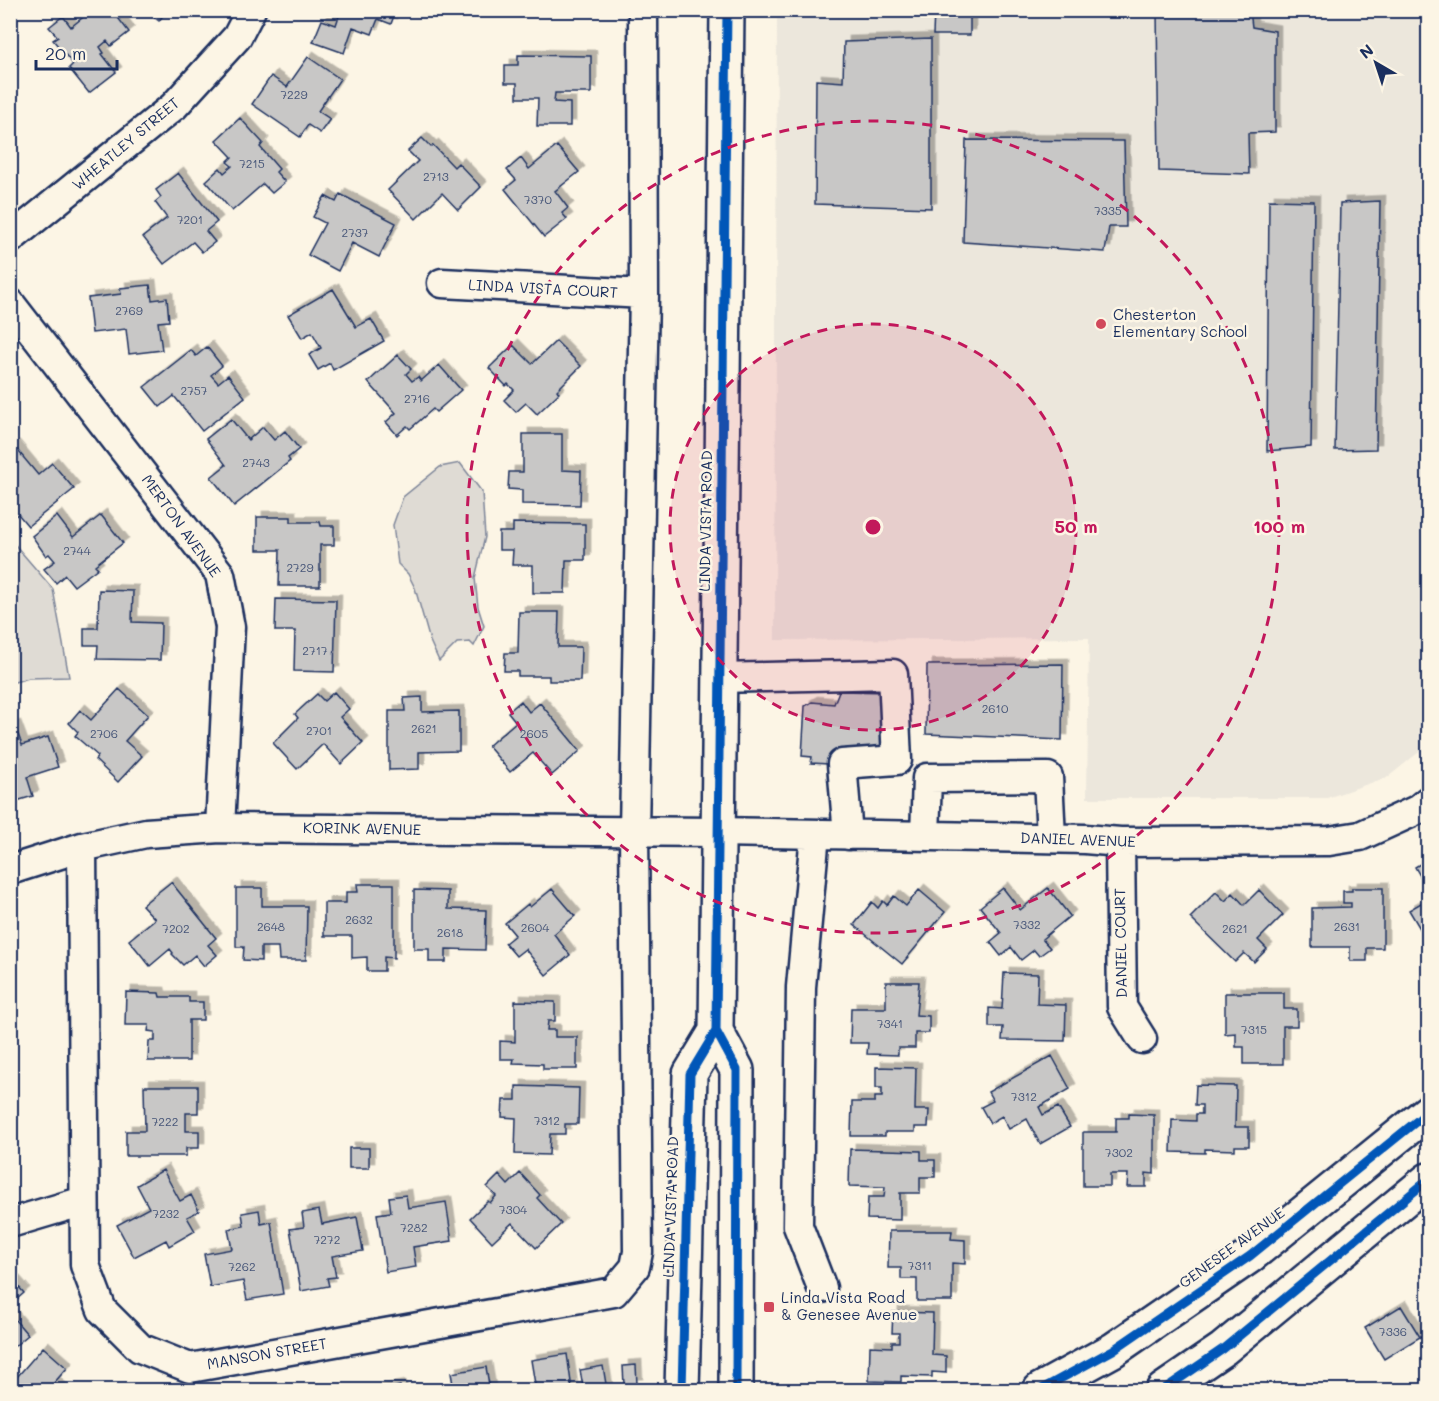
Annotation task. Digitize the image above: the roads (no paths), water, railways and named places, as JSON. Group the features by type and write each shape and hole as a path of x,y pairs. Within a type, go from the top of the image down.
{"main road":[{"name":"LINDA VISTA ROAD","path":"727,10 716,1031 737,1070 736,1390"},
{"name":"LINDA VISTA ROAD","path":"682,1390 690,1074 716,1031"},
{"name":"GENESEE AVENUE","path":"1040,1390 1113,1350 1251,1256 1428,1112"},
{"path":"1163,1390 1223,1349 1428,1180"}],"street":[{"name":"WHEATLEY STREET","path":"10,239 174,106 237,37 252,10"},
{"name":"LINDA VISTA ROAD","path":"638,1252 634,831 644,294 643,10"},
{"name":"LINDA VISTA COURT","path":"442,283 644,294"},
{"name":"MERTON AVENUE","path":"10,303 220,574 230,627 220,828"},
{"path":"720,678 893,674 897,760 842,764 848,835"},
{"path":"925,836 927,778 1048,777 1051,838"},
{"name":"DANIEL AVENUE","path":"718,832 1051,838 1120,842 1329,841 1360,836 1417,810 1428,801"},
{"name":"KORINK AVENUE","path":"10,870 82,847 146,833 220,828 718,832"},
{"path":"815,834 801,987 798,1226 822,1288"},
{"name":"DANIEL COURT","path":"1120,842 1122,1007 1142,1039"},
{"name":"MANSON STREET","path":"82,847 85,1265 102,1310 140,1348 190,1368 614,1292 635,1266 638,1252"},
{"path":"10,1223 84,1201"}],"place":[{"name":"Chesterton Elementary School","path":"1101,324"},
{"name":"Linda Vista Road & Genesee Avenue","path":"769,1307"}]}
